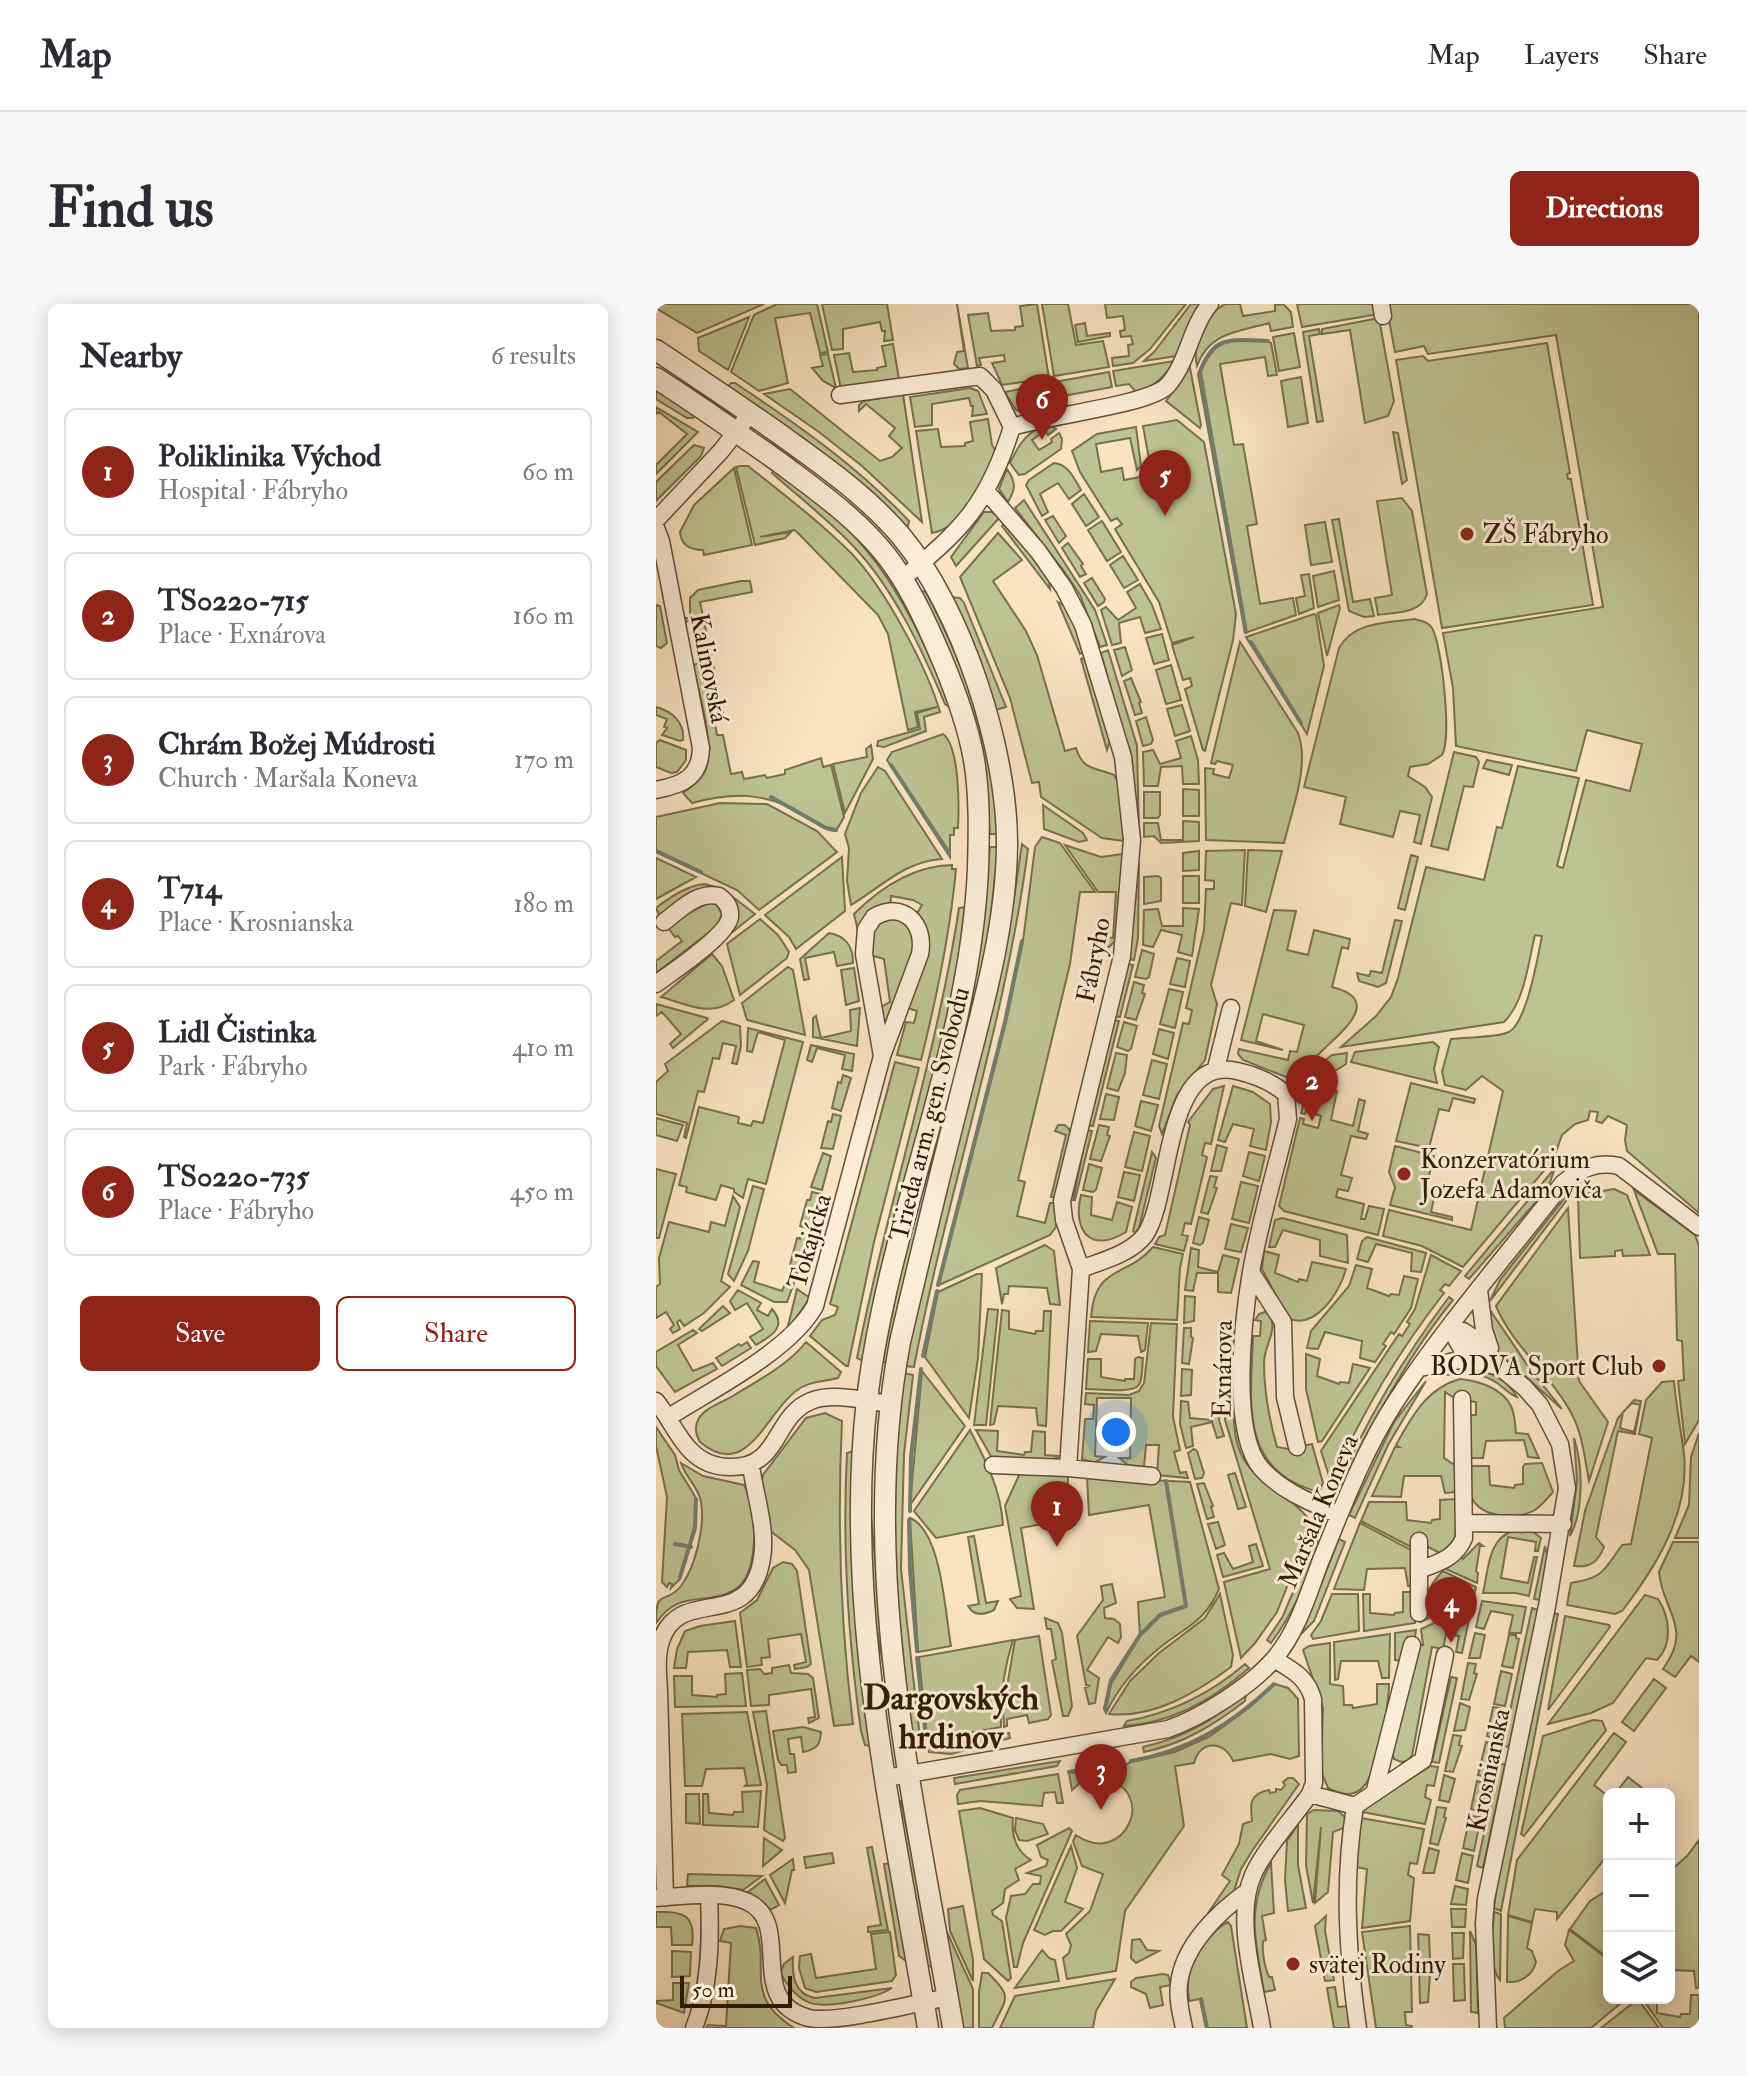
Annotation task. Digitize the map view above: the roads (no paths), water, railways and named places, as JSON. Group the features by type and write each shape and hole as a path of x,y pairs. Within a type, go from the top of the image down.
{"street":[{"path":"1012,427 1158,393 1172,379 1210,304"},
{"name":"Trieda arm. gen. Svobodu","path":"656,350 828,468 869,502 921,563 961,642 987,713 1004,796 1007,848 999,931 898,1355 890,1404 884,1521 891,1642 953,2028"},
{"path":"840,395 980,376 994,390 1012,427 987,492 964,524 902,579"},
{"name":"Trieda arm. gen. Svobodu","path":"656,378 816,489 856,523 884,553 902,579 945,666 974,759 978,855 973,927 961,1001 893,1265 867,1401 862,1483 864,1587 886,1778 928,2028"},
{"path":"656,520 750,414"},
{"name":"Fábryho","path":"987,492 1038,551 1083,625 1123,757 1132,840 1122,956 1062,1201 1064,1220 1081,1269 1068,1468"},
{"name":"Kalinovská","path":"656,528 701,748 698,768 688,781 656,790"},
{"path":"656,984 722,931 730,917 730,910 719,896 708,894 664,922"},
{"name":"Tokajícka","path":"669,1417 785,1343 811,1315 820,1296 882,1056 921,946 921,933 915,922 895,912 874,917 866,929 863,946 882,1056"},
{"path":"1081,1269 1129,1249 1144,1236 1153,1219 1182,1108 1197,1083 1216,1068 1231,1008"},
{"name":"Exnárova","path":"1216,1068 1232,1069 1257,1077 1286,1094 1288,1119 1251,1272 1242,1397 1246,1440 1260,1468 1271,1478 1339,1515"},
{"name":"Maršala Koneva","path":"886,1778 1168,1729 1203,1713 1259,1674 1274,1659 1297,1621 1373,1440 1420,1368 1563,1183 1588,1167 1603,1164 1619,1166 1699,1227"},
{"name":"Exnárova","path":"1251,1272 1283,1322 1285,1397 1297,1447"},
{"path":"1479,1290 1484,1330 1500,1367"},
{"name":"Krosnianska","path":"1450,1328 1463,1331 1477,1340 1540,1405 1557,1435 1566,1467 1563,1524 1486,1899 1488,2028"},
{"path":"1420,1368 1465,1359 1500,1367"},
{"path":"656,1401 689,1449 701,1459 723,1467 751,1466 762,1458 793,1416 807,1404 829,1399 890,1404"},
{"path":"1419,1570 1454,1554 1464,1538 1462,1399"},
{"path":"993,1465 1152,1476"},
{"path":"751,1466 763,1548 762,1563 750,1592 735,1602 694,1610 674,1620 664,1633 660,1647 657,1691 661,1897 733,1898 748,1903 763,1917 770,1931 774,1986 786,2005 808,2018 825,2019 948,1997"},
{"path":"1464,1523 1563,1524"},
{"path":"1419,1541 1419,1613"},
{"path":"1375,1790 1412,1645"},
{"path":"1358,2028 1349,1958 1346,1900 1348,1852 1355,1806 1423,1760 1445,1655"},
{"path":"1262,2028 1245,1928 1248,1891 1254,1872 1310,1794 1314,1783 1313,1699 1310,1689 1301,1676 1274,1659"},
{"path":"1310,1794 1355,1806"},
{"path":"1184,2028 1178,1991 1185,1959 1206,1929 1248,1891"},
{"path":"694,2028 701,2008 709,1947 709,1897"}],"waterway":[{"path":"1246,632 1200,372 1205,360 1218,345 1234,340 1268,341"},
{"path":"1251,642 1301,723"},
{"path":"891,765 949,853"},
{"path":"771,797 826,828 836,830"},
{"path":"656,851 701,872"},
{"path":"938,1285 1005,1022 1022,941"},
{"path":"923,1356 937,1291"},
{"path":"910,1511 911,1457 921,1369"},
{"path":"1105,1709 1111,1680 1140,1635 1160,1615 1186,1606 1166,1481"},
{"path":"680,1577 695,1528 696,1499"},
{"path":"909,1520 917,1651"},
{"path":"675,1544 691,1547"},
{"path":"917,1658 926,1738"},
{"path":"1131,1761 1172,1750 1208,1734 1242,1712 1274,1684"},
{"path":"1069,1772 1119,1764"},
{"path":"1201,1999 1207,2028"}],"place":[{"name":"TS0220-735","path":"1042,440"},
{"name":"Lidl Čistinka","path":"1165,516"},
{"name":"ZŠ Fábryho","path":"1467,534"},
{"name":"TS0220-715","path":"1312,1121"},
{"name":"Konzervatórium Jozefa Adamoviča","path":"1404,1174"},
{"name":"BODVA Sport Club","path":"1659,1366"},
{"name":"Poliklinika Východ","path":"1057,1547"},
{"name":"T714","path":"1451,1643"},
{"name":"Chrám Božej Múdrosti","path":"1101,1810"},
{"name":"svätej Rodiny","path":"1293,1964"}],"district":[{"name":"Dargovských hrdinov","path":"951,1716"}]}
